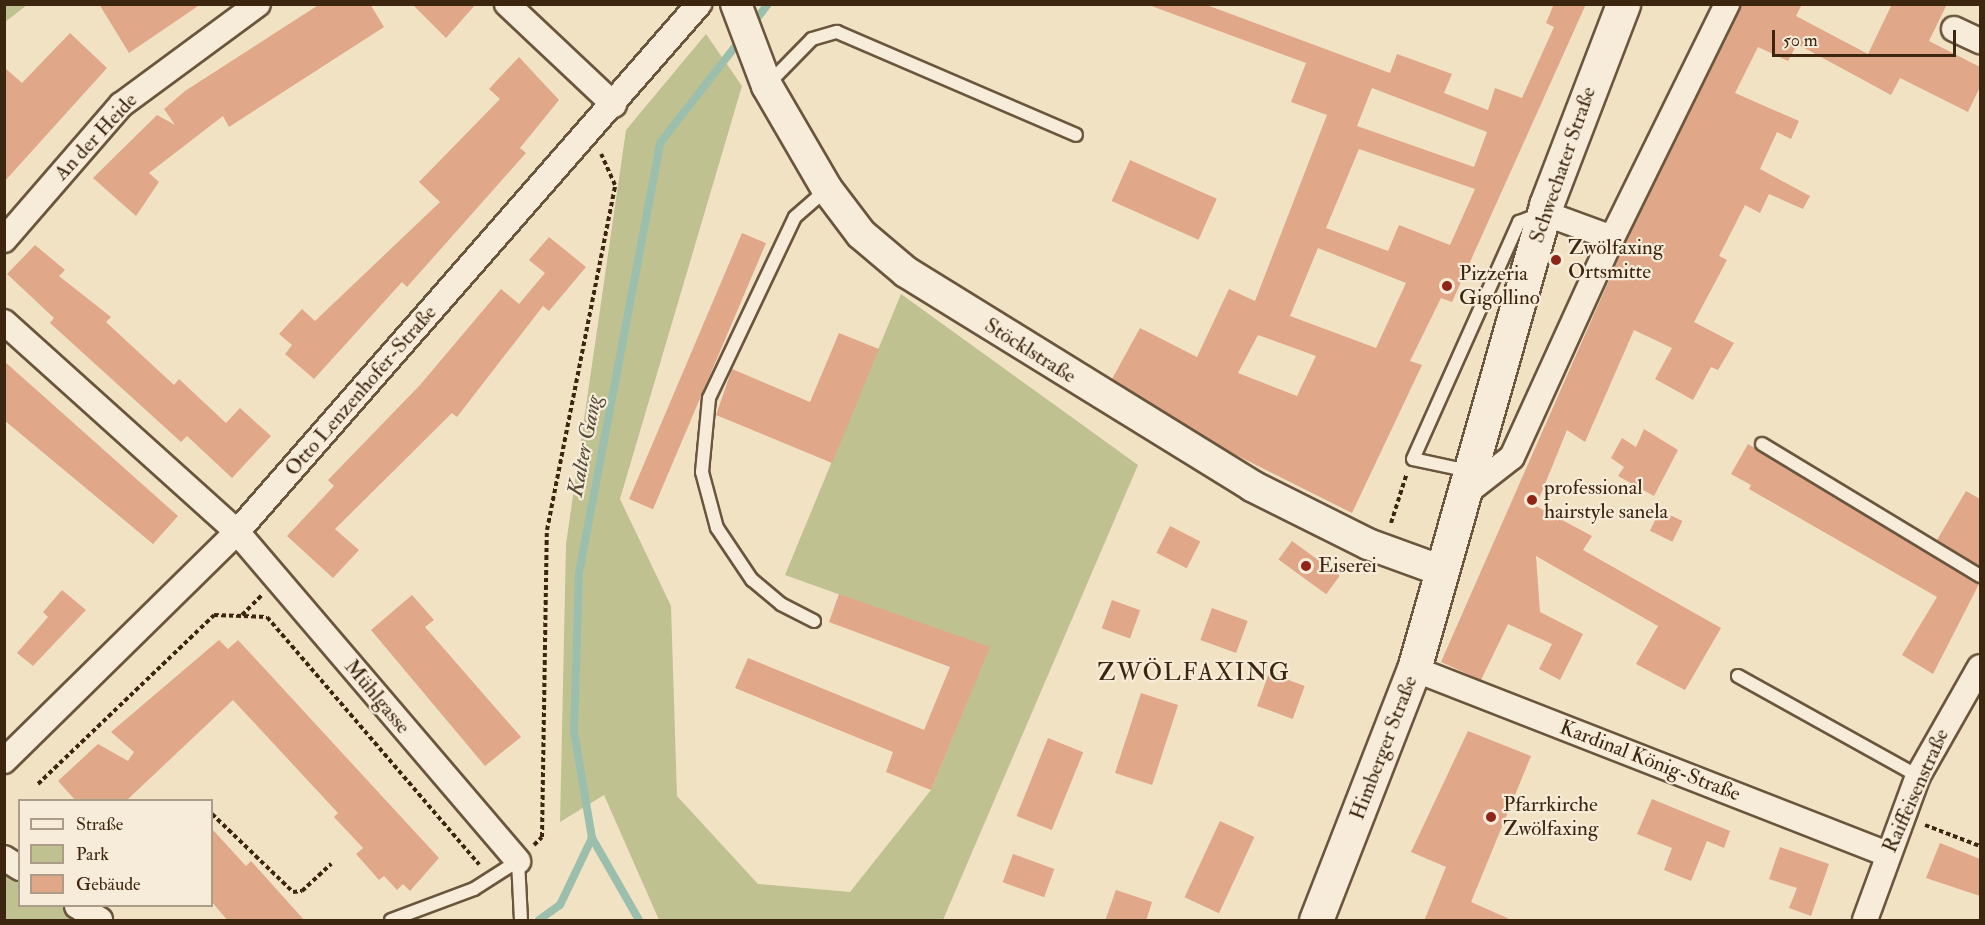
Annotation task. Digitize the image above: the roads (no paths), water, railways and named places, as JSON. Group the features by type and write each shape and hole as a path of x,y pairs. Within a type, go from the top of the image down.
{"main road":[{"name":"Schwechater Straße","path":"1442,571 1544,213 1623,4"},
{"name":"Himberger Straße","path":"1316,921 1414,669 1442,571"}],"street":[{"name":"An der Heide","path":"4,240 121,105 258,4"},
{"path":"507,4 614,105"},
{"name":"Otto Lenzenhofer-Straße","path":"4,761 237,532 614,105 699,4"},
{"name":"Stöcklstraße","path":"736,4 767,86 827,189 861,234 906,272 1139,420 1310,517 1442,571"},
{"path":"1466,484 1512,457 1612,238 1727,4"},
{"path":"1954,29 1980,41"},
{"path":"1544,213 1612,238"},
{"path":"4,322 237,532"},
{"name":"Mühlgasse","path":"237,532 518,861"},
{"name":"Raiffeisenstraße","path":"1865,921 1887,854 1918,776 1980,666"},
{"name":"Kardinal König-Straße","path":"1414,669 1887,854"},
{"path":"4,858 18,867"},
{"path":"79,907 100,921"}],"lane":[{"path":"767,86 812,39 837,32 1076,135"},
{"path":"814,621 781,604 752,580 717,528 702,472 709,398 795,216 827,189"},
{"path":"1466,484 1413,459 1519,222 1544,213"},
{"path":"1762,444 1980,576"},
{"path":"1738,676 1918,776"},
{"path":"391,920 474,889 518,861 521,915"}],"waterway":[{"name":"Kalter Gang","path":"752,25 768,4"},
{"name":"Kalter Gang","path":"639,920 592,838 574,732 579,573 660,143 741,39"},
{"path":"539,920 560,905 592,838"}],"place":[{"name":"Zwölfaxing Ortsmitte","path":"1556,260"},
{"name":"Pizzeria Gigollino","path":"1447,286"},
{"name":"professional hairstyle sanela","path":"1532,500"},
{"name":"Eiserei","path":"1306,566"},
{"name":"Pfarrkirche Zwölfaxing","path":"1491,817"}],"district":[{"name":"ZWÖLFAXING","path":"1194,673"}]}
